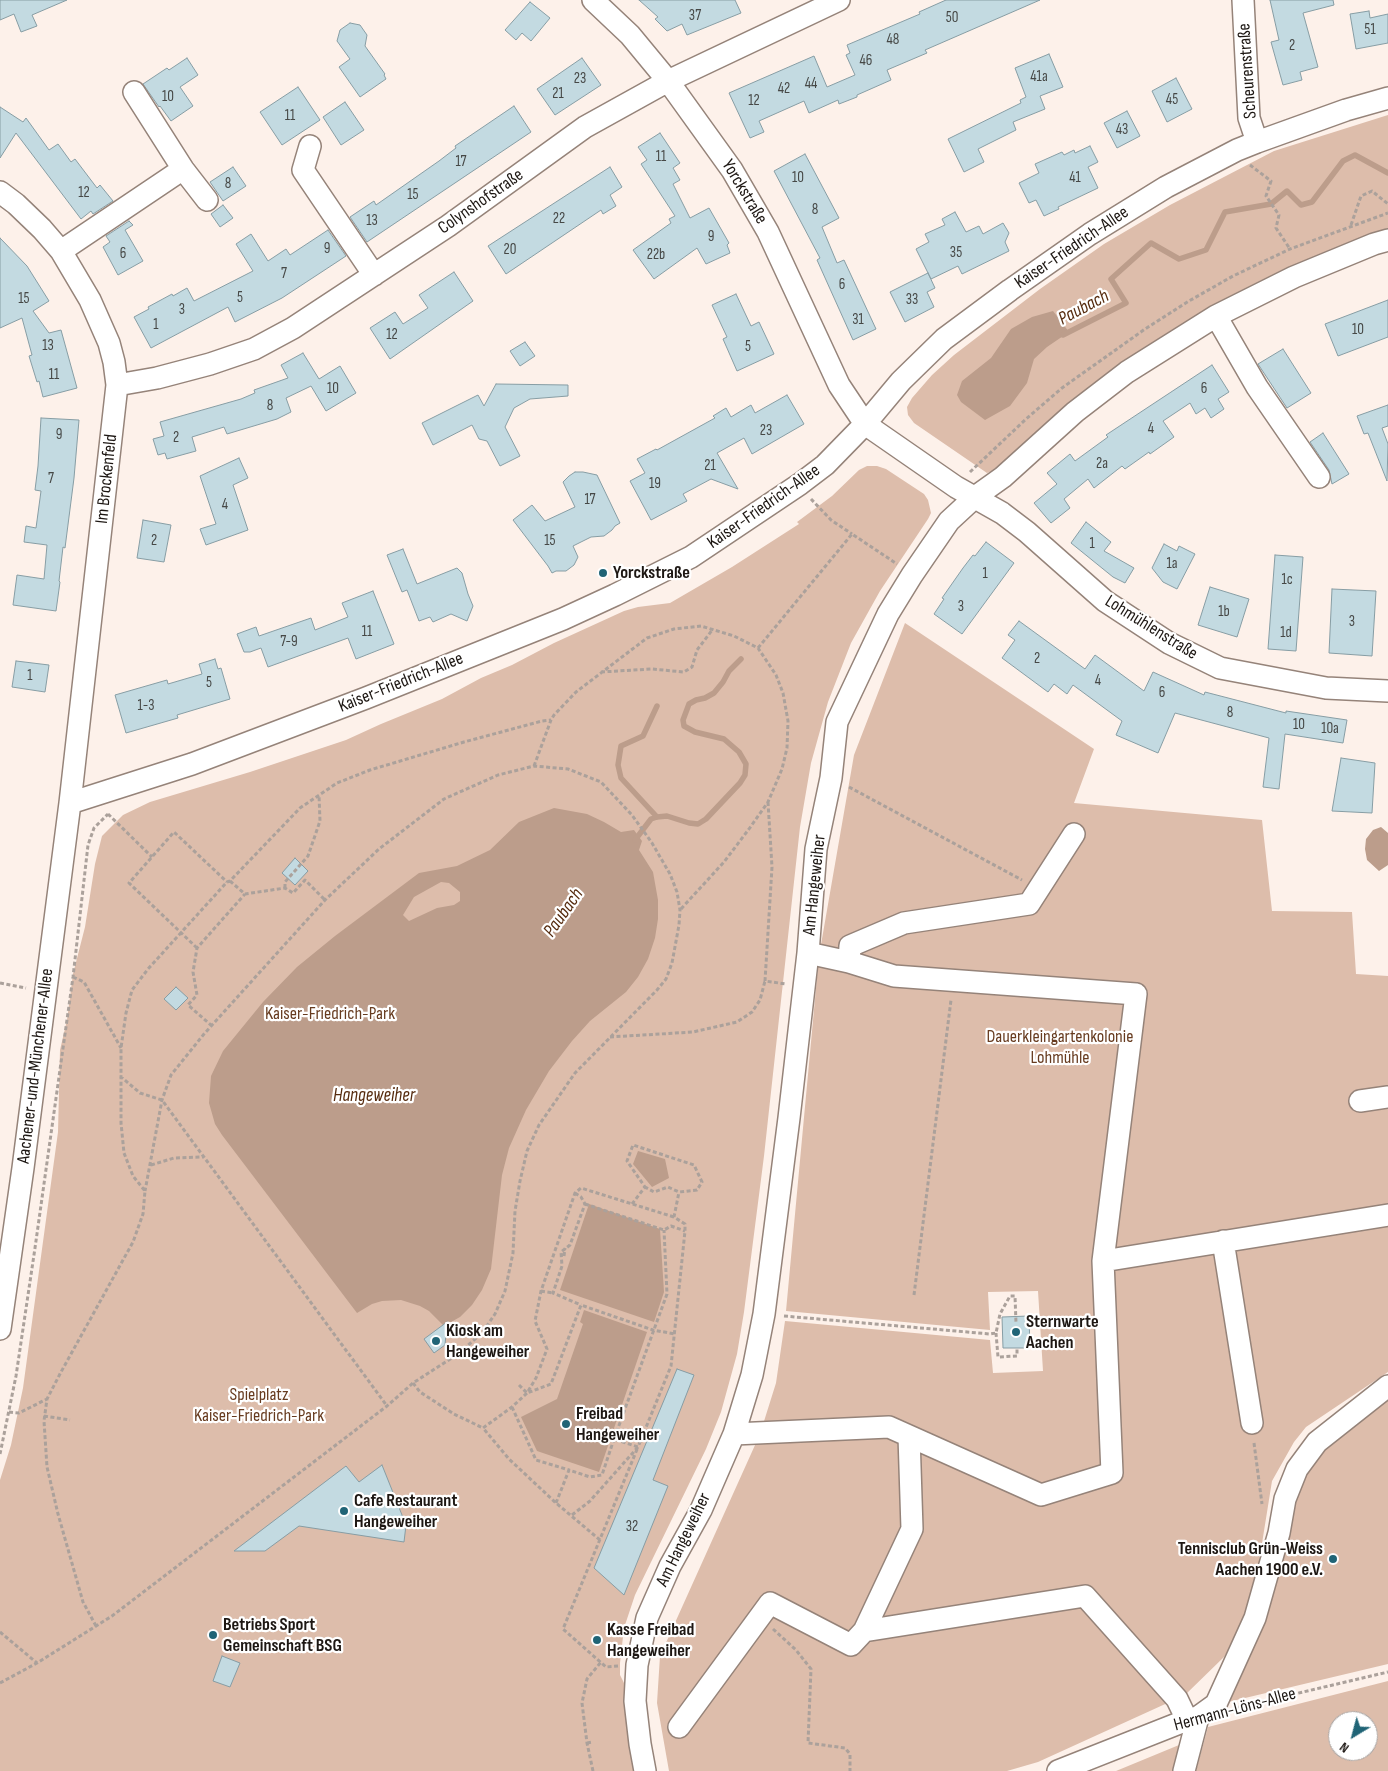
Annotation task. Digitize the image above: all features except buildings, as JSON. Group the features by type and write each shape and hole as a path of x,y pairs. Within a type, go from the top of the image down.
{"street":[{"name":"Yorckstraße","path":"593,0 630,35 668,81 732,170 768,232 840,385 865,424 956,487 975,497"},
{"name":"Colynshofstraße","path":"117,385 157,378 254,349 293,328 374,276 448,226 585,127 668,81 839,0"},
{"name":"Scheurenstraße","path":"1243,0 1248,118 1257,142"},
{"path":"134,92 183,169 207,200"},
{"name":"Kaiser-Friedrich-Allee","path":"70,803 220,754 366,698 563,619 691,557 800,484 825,464 865,424 901,380 944,339 1090,234 1166,187 1237,150 1346,110 1388,98"},
{"path":"310,146 303,170 374,276"},
{"path":"61,251 183,169"},
{"name":"Im Brockenfeld","path":"0,192 16,204 42,229 61,251 90,300 109,343 117,385 70,803"},
{"path":"975,497 1003,476 1075,412 1120,378 1216,316 1294,277 1388,240"},
{"path":"1216,316 1257,387 1319,478"},
{"name":"Lohmühlenstraße","path":"975,497 1002,513 1027,532 1105,601 1169,644 1220,668 1326,688 1388,691"},
{"name":"Am Hangeweiher","path":"645,1771 635,1701 636,1665 647,1618 670,1566 701,1510 734,1434 752,1375 764,1314 808,953 816,849 831,778 837,722 888,614 949,521 975,497"},
{"name":"Aachener-und-Münchener-Allee","path":"0,1329 23,1168 70,803"},
{"path":"849,962 850,946 904,923 1029,904 1074,834"},
{"path":"734,1434 889,1427 1041,1495 1112,1472 1103,1261 1136,994 894,976 849,962 808,953"},
{"path":"1360,1101 1388,1097"},
{"path":"1103,1261 1388,1215"},
{"path":"1223,1241 1252,1423"},
{"name":"Hermann-Löns-Allee","path":"1058,1771 1192,1719 1216,1704 1255,1618 1280,1533 1285,1499 1297,1469 1317,1442 1388,1386"},
{"path":"680,1727 770,1603 851,1645 864,1631 912,1529 909,1436"},
{"path":"864,1631 1085,1596 1177,1699 1192,1719 1184,1771"}],"path":[{"path":"1237,150 1243,161 1271,181 1266,196 1279,215 1276,228 1290,249 1388,212"},
{"path":"1351,225 1361,196 1372,191 1388,204"},
{"path":"800,484 816,506 831,520 901,567"},
{"path":"758,648 852,534"},
{"path":"534,766 551,720 576,692 647,638 674,630 701,626 741,639 758,648 776,675 783,693 788,721 787,748 782,769 768,802 724,862 680,910"},
{"path":"600,672 652,669 684,672 692,667 698,650 713,629"},
{"path":"145,1191 133,1176 124,1153 120,1076 121,1048 126,1013 132,990 148,969 228,881 294,814 337,783 370,770 464,742 551,720"},
{"path":"0,1683 37,1663 112,1616 387,1406 413,1383 458,1354 482,1333 496,1314 505,1291 513,1253 520,1181 527,1151 539,1125 574,1073 666,979 676,946 680,910 677,892 670,874 652,843 632,815 601,782 568,768 534,766 498,775 444,800 379,849 325,900 212,1026 171,1075 162,1100 145,1191 143,1214 133,1242 47,1399 44,1416 47,1467 58,1514 83,1602 96,1626"},
{"path":"831,778 1039,889"},
{"path":"0,1454 22,1337 73,977 88,845 94,828 108,814 108,808 98,794"},
{"path":"286,888 285,882 308,856 320,821 319,795"},
{"path":"609,1037 693,1032 736,1022 752,1012 760,1000 765,981 769,929 772,867 768,802"},
{"path":"108,814 152,857"},
{"path":"196,948 128,883 174,832 245,894"},
{"path":"212,1026 188,1005 197,995 193,972 196,948 245,894 286,888 293,893 305,880 325,900"},
{"path":"73,977 84,982 121,1048"},
{"path":"765,981 804,986"},
{"path":"914,1295 953,981"},
{"path":"0,983 45,992"},
{"path":"120,1076 140,1093 162,1100 387,1406"},
{"path":"633,1145 694,1165 702,1182 697,1190 679,1192 668,1186 654,1192 645,1187 627,1161 633,1145"},
{"path":"150,1165 174,1158 203,1157"},
{"path":"632,1204 645,1187"},
{"path":"483,1428 512,1407 536,1378 547,1349 535,1320 541,1291 575,1192 581,1188 674,1217 685,1224 671,1366 563,1629 606,1667 636,1665"},
{"path":"575,1192 585,1204 664,1230 671,1226 685,1231"},
{"path":"674,1217 679,1192"},
{"path":"553,1293 562,1266 561,1252 570,1245 585,1204"},
{"path":"512,1407 536,1460 590,1477 602,1475 667,1294 664,1230"},
{"path":"564,1256 565,1248"},
{"path":"541,1291 553,1293 653,1330 675,1334"},
{"path":"1016,1323 1015,1296 1010,1296 1000,1314 996,1333 998,1357 1017,1356 1017,1348"},
{"path":"526,1392 551,1384 582,1305"},
{"path":"764,1314 996,1333"},
{"path":"413,1383 420,1392 454,1414 483,1428 509,1459 556,1503 600,1540"},
{"path":"519,1384 526,1392"},
{"path":"9,1412 19,1413 47,1399"},
{"path":"44,1416 70,1420"},
{"path":"1252,1423 1262,1506"},
{"path":"614,1440 638,1447"},
{"path":"572,1515 590,1500 638,1447"},
{"path":"556,1503 569,1470"},
{"path":"760,1617 796,1650 811,1669 808,1743 845,1748 850,1754 850,1771"},
{"path":"0,1632 37,1663"},
{"path":"597,1768 592,1770 582,1703 587,1679 602,1662"},
{"name":"Hermann-Löns-Allee","path":"1234,1709 1388,1672"},
{"path":"587,1743 594,1742"}],"green space":[{"path":"1388,115 1388,229 1280,272 1240,292 1160,339 1057,414 994,470 987,473 914,423 908,415 907,407 912,398 932,375 954,355 1040,289 1104,244 1170,205 1274,151"},
{"name":"Kaiser-Friedrich-Park","path":"867,466 877,466 886,469 924,494 928,500 931,513 880,591 851,643 828,702 811,763 800,827 764,1156 737,1354 721,1412 706,1449 635,1595 624,1628 620,1675 624,1683 639,1771 0,1771 0,1480 11,1445 23,1388 58,1132 60,1050 67,1020 73,974 85,927 95,864 102,836 123,815 150,802 250,772 346,740 442,699 481,678 624,611 638,607 670,603 732,567 799,524 797,522 832,496 859,470"},
{"name":"Dauerkleingartenkolonie Lohmühle","path":"905,623 1094,749 1074,803 1262,820 1272,911 1352,912 1356,974 1388,976 1388,1372 1306,1427 1294,1442 1272,1481 1251,1612 1224,1657 1185,1695 1038,1762 1007,1771 669,1771 657,1703 660,1656 760,1434 776,1383 785,1321 990,1340 993,1373 1043,1371 1038,1291 988,1292 990,1330 786,1311 819,956 854,755"},
{"name":"Tennisclub Grün-Weiss Aachen 1900 e.V.","path":"1388,1400 1388,1664 1224,1703 1292,1498 1323,1449"},
{"path":"1388,1681 1388,1771 1196,1771 1208,1727"},
{"path":"1179,1745 1174,1771 1116,1771"}],"water":[{"path":"1053,311 1069,332 1047,347 1034,359 1027,383 1010,406 985,420 961,402 957,395 962,381 991,358 1011,329 1032,317"},
{"name":"Hangeweiher","path":"554,808 587,814 621,832 634,830 642,841 639,850 653,872 658,900 655,938 648,959 638,977 626,992 590,1021 572,1041 549,1071 526,1110 509,1148 502,1175 491,1269 482,1290 472,1305 460,1317 444,1326 429,1311 401,1300 382,1301 372,1304 357,1313 215,1124 209,1103 211,1076 223,1051 263,1002 297,967 419,873 457,866 490,850 519,822","holes":["441,882 449,883 460,892 460,901 454,905 437,908 409,921 403,915 414,897"]},
{"path":"1381,827 1388,833 1388,865 1379,871 1367,860 1365,849 1366,839 1373,830"},
{"path":"638,1151 665,1159 669,1178 652,1187 633,1164"},
{"path":"589,1204 660,1229 664,1292 654,1322 560,1290"},
{"path":"584,1310 647,1332 599,1472 537,1451 521,1417 557,1399 583,1324 580,1322"}],"waterway":[{"name":"Paubach","path":"1063,335 1126,303 1111,279 1151,243 1179,259 1206,250 1225,212 1271,204 1287,191 1301,205 1312,202 1343,161 1355,155 1388,173"},
{"name":"Paubach","path":"635,840 651,819 657,817 667,816 698,824 706,819 740,783 745,775 746,764 739,752 724,739 695,732 684,726 683,720 689,704 714,693 729,671 741,659"},
{"path":"657,706 643,736 621,746 618,765 621,778 657,817"}],"place":[{"name":"Yorckstraße","path":"603,573"},
{"name":"Sternwarte Aachen","path":"1016,1332"},
{"name":"Kiosk am Hangeweiher","path":"436,1341"},
{"name":"Freibad Hangeweiher","path":"566,1424"},
{"name":"Cafe Restaurant Hangeweiher","path":"344,1511"},
{"name":"Tennisclub Grün-Weiss Aachen 1900 e.V.","path":"1333,1559"},
{"name":"Betriebs Sport Gemeinschaft BSG","path":"213,1635"},
{"name":"Kasse Freibad Hangeweiher","path":"597,1640"}],"park label":[{"name":"Spielplatz Kaiser-Friedrich-Park","path":"259,1405"}]}
